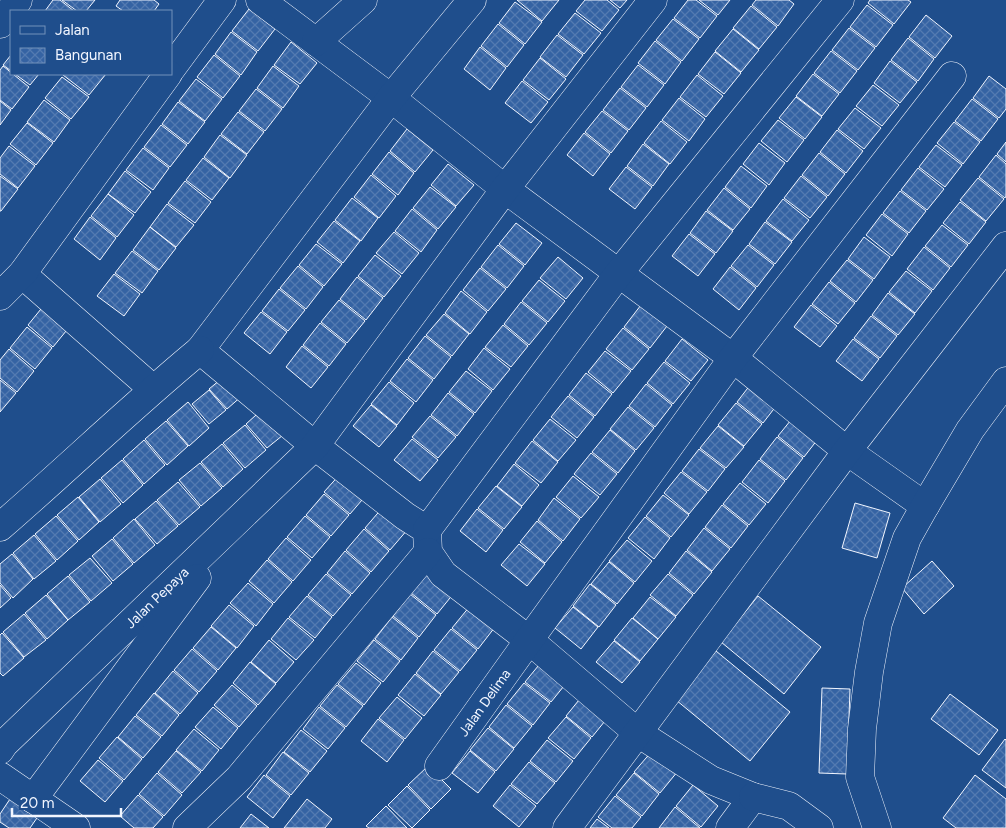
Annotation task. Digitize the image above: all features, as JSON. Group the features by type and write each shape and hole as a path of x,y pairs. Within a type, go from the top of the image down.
{"street":[{"path":"172,68 222,0"},
{"path":"260,0 391,98 505,189 733,358 848,451 924,506"},
{"path":"316,42 363,0"},
{"path":"0,527 66,470 153,389 200,350 391,98 472,0"},
{"name":"Jalan Pepaya","path":"0,750 4,744 316,446 505,189 653,0"},
{"path":"187,828 239,778 427,541 619,273 840,0"},
{"path":"0,24 10,11"},
{"path":"0,296 22,274 167,75"},
{"name":"Jalan Delima","path":"439,766 733,358 952,76"},
{"path":"567,828 848,451 1006,246"},
{"path":"22,274 153,389"},
{"path":"200,350 316,446 405,516 427,541 443,574 529,640 638,732 711,780 753,797 789,806 819,828"},
{"path":"877,828 860,777 862,729 868,672 878,622 907,538 970,430 1006,381"},
{"path":"34,799 240,518"},
{"path":"0,776 76,828"},
{"path":"730,828 753,797"}],"building":[{"path":"53,0 60,0 73,10 46,10"},
{"path":"62,0 95,0 87,10 76,10"},
{"path":"120,0 154,0 159,4 155,10 122,10 116,6"},
{"path":"517,0 559,0 542,21"},
{"path":"585,0 607,0 619,10 602,31 576,11"},
{"path":"610,0 627,0 620,8"},
{"path":"688,0 696,0 717,16 700,38 674,18"},
{"path":"699,0 730,0 718,15"},
{"path":"756,0 789,0 794,4 778,26 752,5"},
{"path":"870,0 908,0 911,2 894,24 868,3"},
{"path":"515,2 542,22 525,44 499,23"},
{"path":"867,5 893,25 876,47 850,27"},
{"path":"751,6 777,27 759,49 733,28"},
{"path":"249,9 275,29 258,51 232,31"},
{"path":"575,13 601,33 584,54 558,34"},
{"path":"926,15 952,36 935,58 909,37"},
{"path":"673,19 699,39 682,61 656,40"},
{"path":"498,24 524,45 507,67 481,46"},
{"path":"849,28 875,48 858,70 832,50"},
{"path":"733,29 759,50 741,72 715,51"},
{"path":"231,32 257,52 241,75 215,54"},
{"path":"557,35 583,55 566,77 540,57"},
{"path":"908,38 934,59 918,81 891,60"},
{"path":"655,41 681,62 665,84 638,63"},
{"path":"291,42 317,63 300,84 274,65"},
{"path":"480,47 506,68 490,90 464,69"},
{"path":"831,51 857,71 840,93 814,73"},
{"path":"715,52 741,73 724,94 698,74"},
{"path":"214,55 240,76 223,98 197,77"},
{"path":"10,56 10,70 3,65"},
{"path":"540,58 566,79 549,100 523,80"},
{"path":"890,61 917,82 900,103 874,83"},
{"path":"638,65 664,85 647,107 621,87"},
{"path":"3,66 10,72 10,75 14,75 29,87 12,109 0,100 0,70"},
{"path":"273,66 299,86 283,108 257,88"},
{"path":"813,74 839,94 822,116 796,96"},
{"path":"16,75 38,75 30,85"},
{"path":"63,75 105,75 89,95"},
{"path":"697,75 723,96 706,117 680,97"},
{"path":"989,76 1006,89 1006,109 999,118 973,98"},
{"path":"62,77 89,97 71,119 45,98"},
{"path":"196,79 222,99 205,121 179,101"},
{"path":"522,81 548,102 531,123 505,103"},
{"path":"873,85 899,105 882,126 856,106"},
{"path":"620,88 646,108 629,130 603,110"},
{"path":"256,89 282,109 265,131 239,111"},
{"path":"796,97 822,117 805,139 779,118"},
{"path":"679,98 705,119 689,141 662,120"},
{"path":"972,99 998,119 981,141 955,121"},
{"path":"44,100 70,120 54,142 27,122"},
{"path":"0,101 11,110 0,125"},
{"path":"178,102 205,122 188,144 162,124"},
{"path":"855,108 881,128 864,149 838,129"},
{"path":"602,111 628,131 611,153 585,132"},
{"path":"238,112 264,132 247,154 221,134"},
{"path":"778,120 804,140 787,162 761,141"},
{"path":"661,121 687,142 670,164 644,143"},
{"path":"954,122 980,142 963,164 937,143"},
{"path":"27,123 53,143 36,165 10,144"},
{"path":"161,125 187,145 170,167 144,147"},
{"path":"407,129 433,150 415,172 390,151"},
{"path":"837,130 863,151 846,173 820,152"},
{"path":"584,133 610,154 593,176 567,155"},
{"path":"220,135 247,155 230,178 204,157"},
{"path":"1006,142 1006,162 997,154"},
{"path":"759,143 785,163 769,185 743,164"},
{"path":"643,144 669,164 653,186 627,166"},
{"path":"936,145 962,165 945,187 919,167"},
{"path":"9,146 35,166 18,188 0,174 0,158"},
{"path":"143,148 169,168 153,190 126,170"},
{"path":"389,152 414,173 398,195 372,174"},
{"path":"819,153 845,174 828,196 802,175"},
{"path":"996,155 1006,164 1005,198 979,177"},
{"path":"203,158 229,178 212,200 186,180"},
{"path":"448,164 474,185 456,206 431,185"},
{"path":"741,166 767,186 751,208 725,187"},
{"path":"626,167 652,187 635,209 609,189"},
{"path":"918,168 944,189 927,210 901,190"},
{"path":"125,171 151,192 135,213 108,194"},
{"path":"371,175 396,196 379,218 354,197"},
{"path":"0,176 18,189 1,211 0,211"},
{"path":"801,176 827,197 810,218 784,198"},
{"path":"978,178 1004,199 986,221 960,200"},
{"path":"185,181 211,202 195,223 168,203"},
{"path":"430,187 456,207 438,229 413,208"},
{"path":"724,188 750,209 733,230 707,210"},
{"path":"900,191 926,211 909,233 883,213"},
{"path":"108,194 134,215 117,237 91,216"},
{"path":"352,198 378,218 361,241 335,220"},
{"path":"783,199 809,220 792,241 766,221"},
{"path":"960,202 986,222 969,244 943,223"},
{"path":"167,204 194,225 176,247 150,227"},
{"path":"412,209 437,230 421,252 395,231"},
{"path":"706,211 733,231 716,253 690,233"},
{"path":"882,214 908,234 892,256 866,235"},
{"path":"90,217 116,238 100,260 74,239"},
{"path":"334,221 360,241 343,263 317,242"},
{"path":"765,222 792,242 775,264 749,244"},
{"path":"516,223 542,243 525,265 499,244"},
{"path":"942,225 968,245 951,267 925,246"},
{"path":"150,227 176,248 159,270 133,250"},
{"path":"394,232 419,253 402,274 376,253"},
{"path":"689,234 715,254 698,276 672,256"},
{"path":"864,237 890,257 874,279 848,259"},
{"path":"316,244 342,264 324,286 299,265"},
{"path":"498,245 524,266 507,288 481,267"},
{"path":"748,245 774,265 757,287 731,266"},
{"path":"924,247 950,268 933,290 907,269"},
{"path":"132,251 158,271 142,293 115,273"},
{"path":"375,255 401,276 384,297 358,276"},
{"path":"558,257 583,278 566,299 540,278"},
{"path":"847,260 873,280 856,302 830,281"},
{"path":"298,266 323,287 306,309 280,288"},
{"path":"730,267 756,288 739,310 713,289"},
{"path":"480,268 506,289 488,311 463,290"},
{"path":"906,271 932,291 915,313 889,292"},
{"path":"114,274 140,294 124,316 97,296"},
{"path":"357,277 383,298 366,320 340,299"},
{"path":"539,280 565,301 548,322 522,301"},
{"path":"829,282 855,303 838,324 812,304"},
{"path":"279,289 305,310 288,331 262,311"},
{"path":"461,291 487,312 470,334 445,313"},
{"path":"888,293 915,314 898,335 872,315"},
{"path":"339,300 365,321 347,343 321,322"},
{"path":"521,302 547,323 529,345 504,324"},
{"path":"45,304 71,325 53,347 28,325"},
{"path":"641,305 667,326 650,348 624,327"},
{"path":"811,305 837,326 820,347 794,327"},
{"path":"261,312 287,332 270,354 244,333"},
{"path":"444,314 469,334 452,356 426,335"},
{"path":"871,316 897,336 880,358 854,338"},
{"path":"320,323 346,344 329,366 303,345"},
{"path":"503,325 528,346 511,367 485,347"},
{"path":"27,327 52,348 35,369 10,348"},
{"path":"623,328 649,349 632,370 606,349"},
{"path":"425,336 451,357 434,379 408,358"},
{"path":"682,339 708,360 691,381 665,361"},
{"path":"853,339 879,359 862,381 836,361"},
{"path":"302,346 328,367 311,388 286,367"},
{"path":"484,348 510,369 493,390 468,369"},
{"path":"9,349 34,371 17,392 0,378 0,360"},
{"path":"605,351 631,371 613,393 588,372"},
{"path":"407,359 433,380 416,402 390,381"},
{"path":"664,362 690,383 673,404 647,383"},
{"path":"466,371 492,391 475,413 449,392"},
{"path":"586,373 612,394 595,416 569,395"},
{"path":"226,375 243,395 227,409 209,389"},
{"path":"0,380 16,393 0,412"},
{"path":"754,380 780,401 763,423 737,402"},
{"path":"389,382 414,403 397,425 371,404"},
{"path":"646,384 672,405 655,427 629,406"},
{"path":"209,390 226,410 209,424 192,404"},
{"path":"448,393 474,414 457,436 431,415"},
{"path":"568,396 594,417 577,438 551,417"},
{"path":"188,402 209,428 189,446 167,420"},
{"path":"736,403 762,424 744,446 718,425"},
{"path":"371,405 397,426 379,447 353,426"},
{"path":"266,406 288,431 267,448 246,424"},
{"path":"628,407 654,428 636,450 610,429"},
{"path":"795,415 821,435 804,457 778,436"},
{"path":"430,416 456,437 438,458 412,437"},
{"path":"550,419 576,440 558,461 533,440"},
{"path":"166,421 188,446 167,465 145,439"},
{"path":"245,425 266,450 245,468 223,443"},
{"path":"718,426 744,447 726,468 700,448"},
{"path":"610,430 635,451 618,473 592,452"},
{"path":"777,437 803,458 786,480 760,459"},
{"path":"412,439 438,460 420,481 394,460"},
{"path":"144,440 165,465 144,484 123,459"},
{"path":"532,441 558,462 541,483 515,463"},
{"path":"222,444 243,469 223,487 201,462"},
{"path":"699,449 725,469 708,491 682,471"},
{"path":"591,453 617,474 600,495 574,474"},
{"path":"122,460 143,485 123,503 101,478"},
{"path":"759,460 785,481 768,503 742,482"},
{"path":"200,463 222,488 201,506 179,480"},
{"path":"514,464 539,485 522,506 497,486"},
{"path":"342,472 368,493 350,514 324,492"},
{"path":"681,472 707,492 689,514 664,493"},
{"path":"573,476 599,497 581,518 556,497"},
{"path":"100,479 121,504 100,522 79,497"},
{"path":"178,482 200,507 179,525 157,500"},
{"path":"740,483 766,504 749,525 723,504"},
{"path":"496,486 522,507 504,529 478,508"},
{"path":"324,494 349,515 331,536 306,515"},
{"path":"663,495 689,515 671,537 646,516"},
{"path":"78,497 99,522 79,540 57,515"},
{"path":"554,498 580,519 563,541 538,520"},
{"path":"156,501 178,526 157,544 135,519"},
{"path":"855,503 890,513 877,558 842,548"},
{"path":"722,505 748,526 731,548 705,527"},
{"path":"383,507 408,529 390,550 365,528"},
{"path":"477,509 503,530 486,552 460,531"},
{"path":"56,516 78,541 57,560 35,534"},
{"path":"305,516 330,537 312,558 287,537"},
{"path":"645,517 670,538 654,559 628,538"},
{"path":"134,519 155,545 134,563 113,538"},
{"path":"537,521 562,542 545,563 520,542"},
{"path":"704,528 730,549 712,571 687,550"},
{"path":"364,529 389,551 371,572 346,550"},
{"path":"34,535 56,561 34,579 13,553"},
{"path":"286,538 311,560 293,581 268,559"},
{"path":"112,539 133,564 113,581 92,556"},
{"path":"627,540 652,561 635,582 609,561"},
{"path":"519,544 545,564 527,586 501,565"},
{"path":"345,551 370,573 352,594 327,573"},
{"path":"686,551 712,572 694,594 669,573"},
{"path":"12,554 33,579 13,598 0,583 0,564"},
{"path":"90,558 112,583 91,601 69,575"},
{"path":"267,560 292,582 274,603 249,581"},
{"path":"932,561 954,586 924,614 902,588"},
{"path":"609,562 634,583 617,604 591,584"},
{"path":"428,572 454,593 437,614 411,593"},
{"path":"326,574 351,595 333,616 308,595"},
{"path":"668,574 693,595 676,616 650,595"},
{"path":"68,576 90,602 68,620 47,594"},
{"path":"248,583 273,604 256,626 230,603"},
{"path":"590,584 616,605 599,627 573,606"},
{"path":"0,585 11,598 0,608"},
{"path":"410,594 436,615 419,637 393,616"},
{"path":"46,595 68,620 47,639 25,613"},
{"path":"307,596 332,617 315,638 289,617"},
{"path":"758,596 821,647 784,694 721,642"},
{"path":"650,597 676,617 658,639 633,618"},
{"path":"229,605 254,626 237,648 211,626"},
{"path":"470,606 495,627 478,649 452,628"},
{"path":"573,607 598,627 581,649 555,628"},
{"path":"24,614 46,640 24,657 3,632"},
{"path":"392,617 418,638 401,660 375,639"},
{"path":"288,618 314,640 296,660 271,639"},
{"path":"632,618 658,639 640,661 614,640"},
{"path":"211,627 236,648 218,670 193,648"},
{"path":"451,629 477,650 460,671 434,650"},
{"path":"2,633 24,658 3,676 0,673 0,635"},
{"path":"269,640 294,662 276,683 251,662"},
{"path":"374,640 400,661 383,682 357,661"},
{"path":"614,641 640,662 622,683 596,662"},
{"path":"192,649 217,671 199,692 174,670"},
{"path":"433,651 459,672 441,694 416,673"},
{"path":"716,651 790,712 750,761 676,700"},
{"path":"543,660 568,681 551,702 525,682"},
{"path":"250,662 276,684 258,705 233,683"},
{"path":"356,663 381,683 364,705 338,684"},
{"path":"173,671 198,693 180,714 155,693"},
{"path":"415,674 441,695 424,716 398,695"},
{"path":"524,683 550,703 533,725 507,704"},
{"path":"232,685 257,706 239,727 214,705"},
{"path":"337,685 363,706 346,727 320,706"},
{"path":"822,688 850,689 847,774 819,773"},
{"path":"154,693 179,715 162,736 136,715"},
{"path":"950,694 998,730 979,755 931,719"},
{"path":"583,695 609,716 592,737 566,716"},
{"path":"397,697 422,718 405,739 379,718"},
{"path":"506,705 532,726 514,748 489,727"},
{"path":"213,707 238,728 221,749 195,727"},
{"path":"319,707 345,728 328,749 303,729"},
{"path":"135,716 161,737 143,758 118,737"},
{"path":"566,717 591,738 574,759 548,738"},
{"path":"378,719 404,740 387,762 361,741"},
{"path":"488,728 514,749 496,771 470,750"},
{"path":"194,729 219,750 202,771 176,750"},
{"path":"301,730 327,751 310,772 284,752"},
{"path":"117,737 142,759 124,780 99,758"},
{"path":"547,740 573,761 556,782 530,761"},
{"path":"1006,740 1006,788 982,770"},
{"path":"176,751 201,772 182,793 158,772"},
{"path":"470,751 495,772 478,793 452,773"},
{"path":"652,751 678,771 660,793 634,772"},
{"path":"283,752 309,773 291,795 266,775"},
{"path":"98,760 123,781 105,802 80,781"},
{"path":"529,762 555,783 537,804 511,784"},
{"path":"428,766 451,789 431,809 408,785"},
{"path":"157,773 182,795 164,816 139,794"},
{"path":"634,773 659,794 642,816 616,795"},
{"path":"264,775 290,796 273,818 247,797"},
{"path":"975,775 1006,799 1006,828 956,828 943,818"},
{"path":"510,785 536,806 519,827 493,806"},
{"path":"693,785 718,806 701,827 676,806"},
{"path":"407,786 430,810 412,828 388,805"},
{"path":"138,795 163,817 153,828 134,828 120,816"},
{"path":"12,796 39,815 30,828 9,828 0,822 0,814"},
{"path":"615,796 641,817 632,828 612,828 598,817"},
{"path":"307,799 332,819 325,828 284,828"},
{"path":"386,806 407,828 369,828 366,826"},
{"path":"675,807 700,828 659,828"},
{"path":"251,814 269,828 240,828"},
{"path":"597,819 609,828 590,828"}]}
